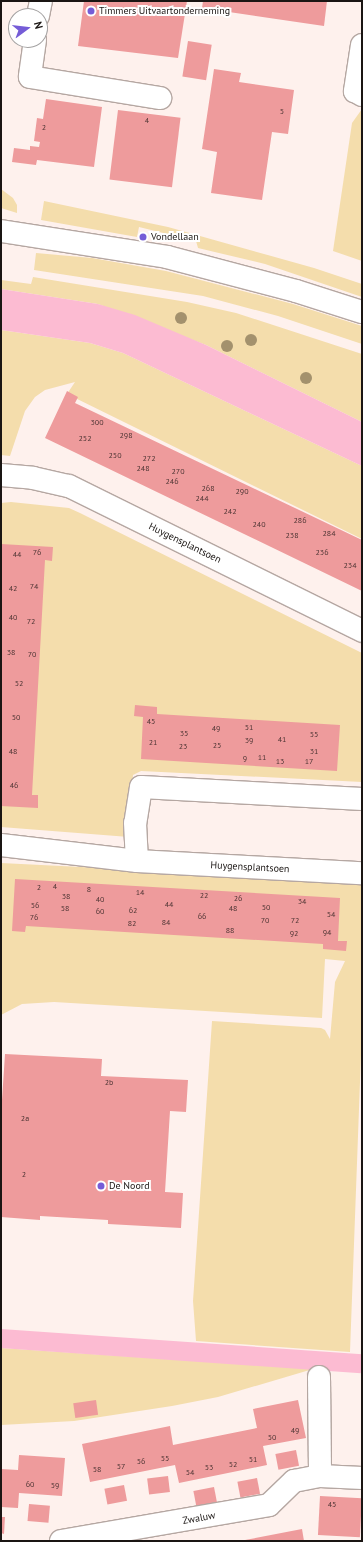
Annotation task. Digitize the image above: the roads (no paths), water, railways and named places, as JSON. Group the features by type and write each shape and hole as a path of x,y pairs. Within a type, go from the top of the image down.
{"street":[{"path":"362,45 355,91 362,94"},
{"path":"34,48 30,77 160,98"},
{"path":"1,231 167,257 296,290 362,312"},
{"name":"Huygensplantsoen","path":"1,475 33,478 70,486 362,631"},
{"path":"137,861 135,823 141,787 362,799"},
{"name":"Huygensplantsoen","path":"1,846 137,861 362,873"},
{"path":"319,1377 320,1476"},
{"name":"Zwaluw","path":"66,1541 269,1505 294,1481 320,1476 362,1478"}],"place":[{"name":"Timmers Uitvaartonderneming","path":"91,11"},
{"name":"Vondellaan","path":"143,237"},
{"name":"De Noord","path":"101,1186"}]}
